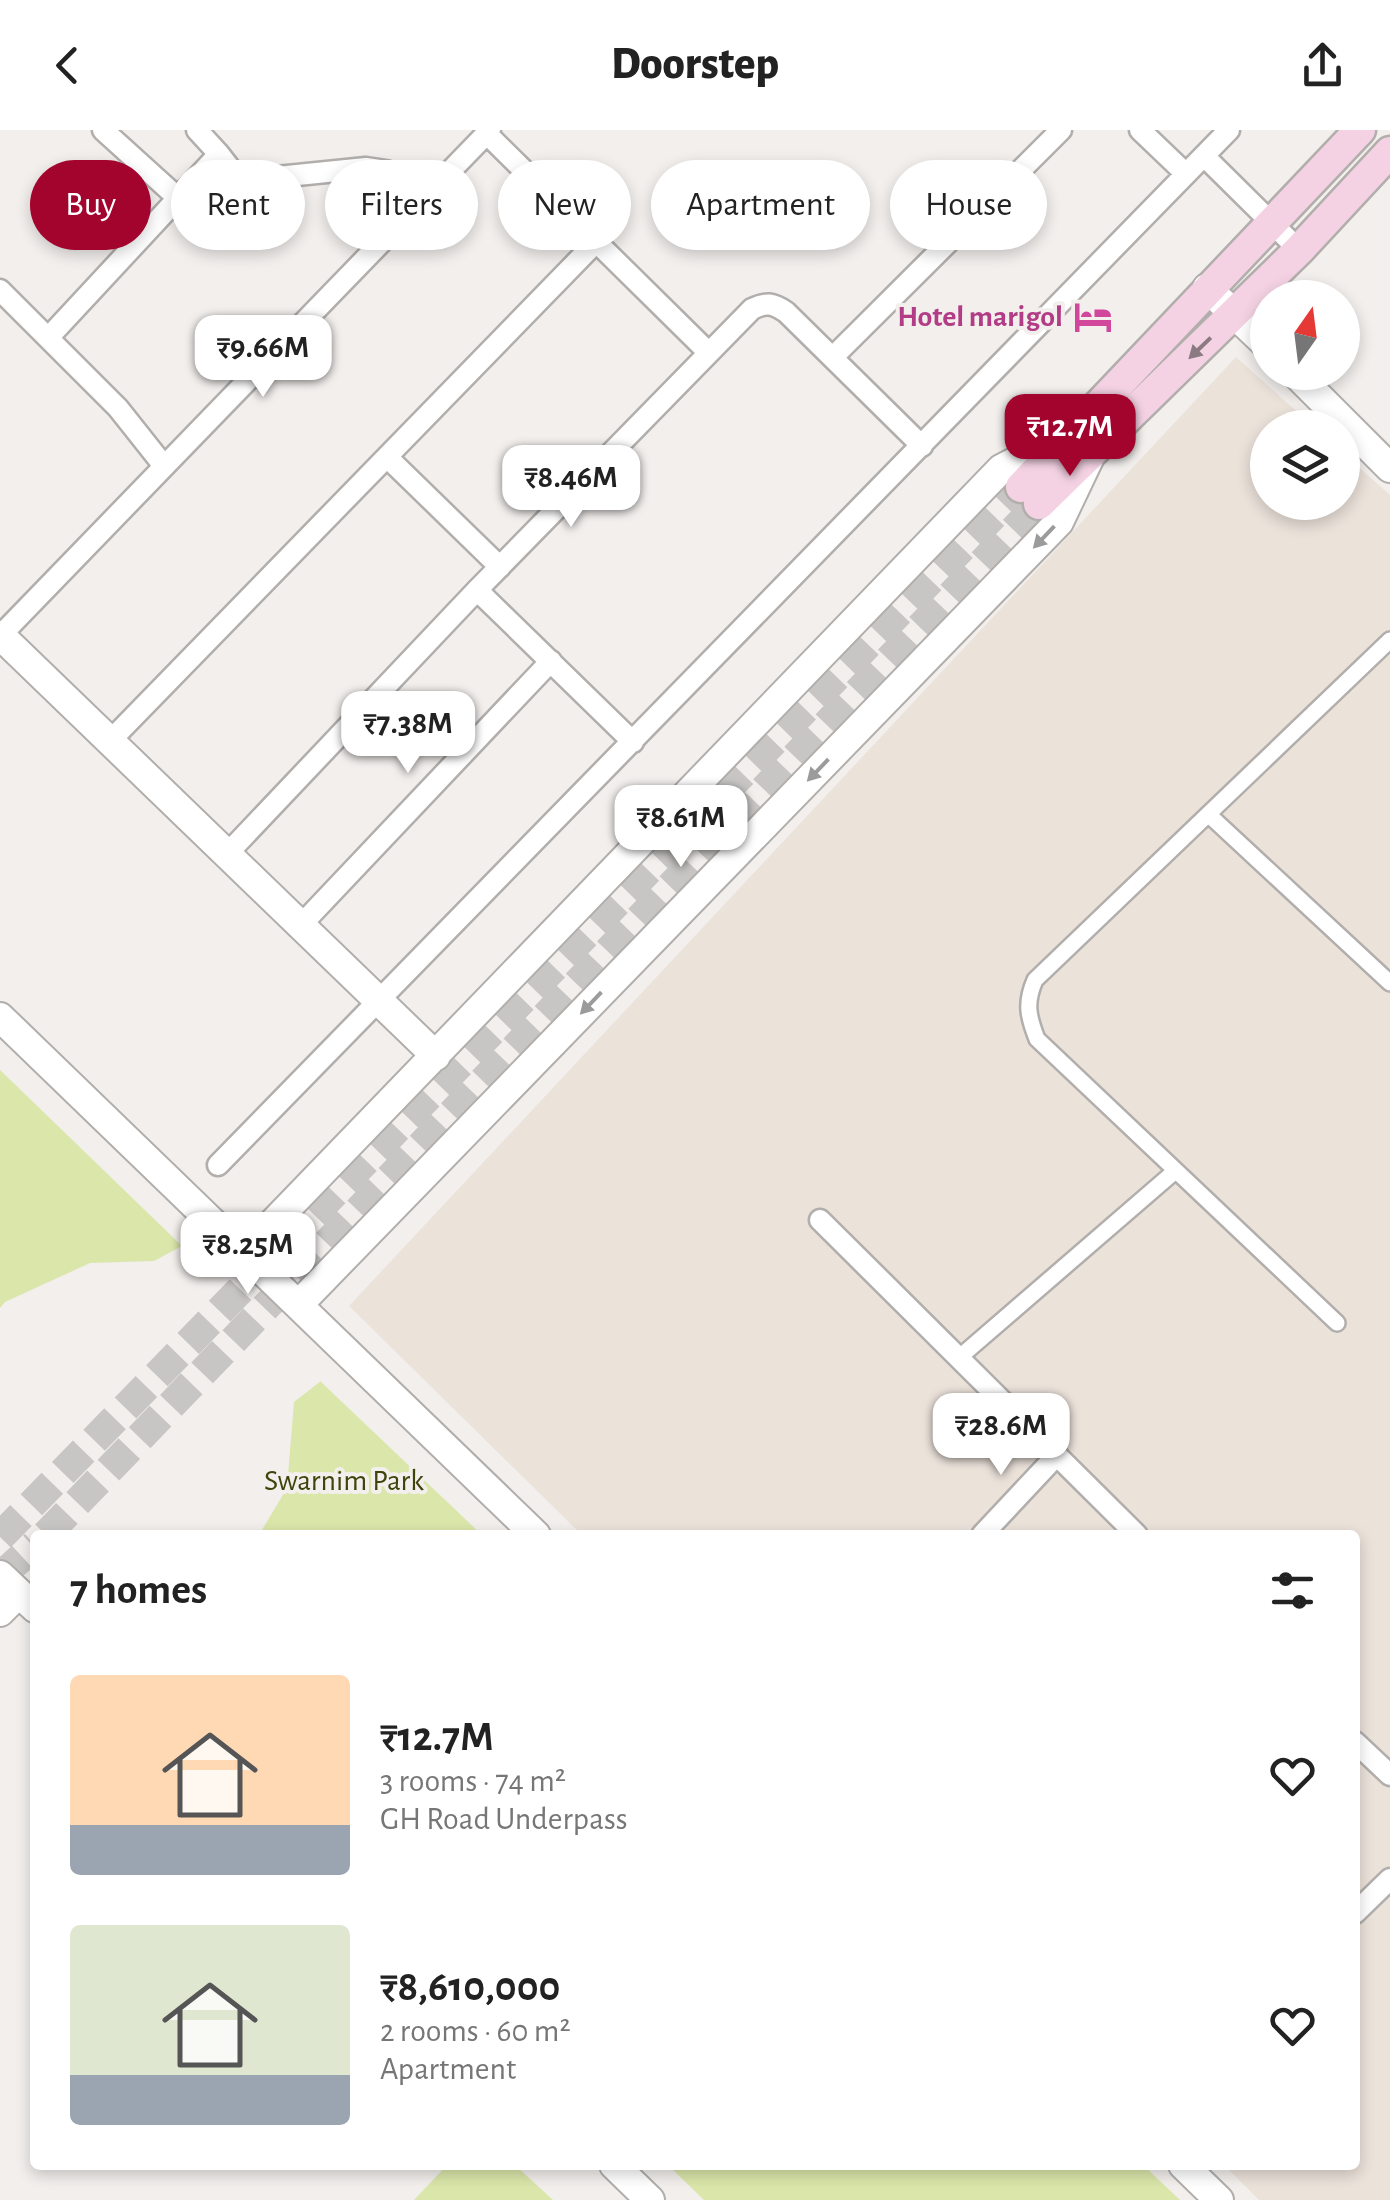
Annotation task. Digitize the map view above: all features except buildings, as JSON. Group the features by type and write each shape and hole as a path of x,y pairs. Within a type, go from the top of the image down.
{"main road":[{"path":"1083,442 1207,288 1360,130"},
{"path":"1030,496 1083,442 1235,314 1390,152"}],"street":[{"path":"103,130 171,192"},
{"path":"197,130 236,176 248,180 325,172"},
{"path":"834,356 1060,130"},
{"path":"1140,130 1186,174"},
{"path":"218,1165 1229,130"},
{"path":"461,160 488,132 515,160"},
{"path":"214,160 220,154"},
{"path":"1204,156 1299,250"},
{"path":"48,338 171,206"},
{"path":"374,250 0,635 436,1056"},
{"path":"110,741 588,250"},
{"path":"604,250 709,353"},
{"path":"1207,288 1250,329"},
{"path":"0,290 118,408 164,466"},
{"path":"227,854 500,566 752,309 763,303 775,304 786,312 922,446"},
{"path":"1312,390 1390,468"},
{"path":"244,1253 1001,469 1083,442"},
{"path":"298,1305 1059,522 1083,442"},
{"path":"386,458 500,566"},
{"path":"478,590 634,742"},
{"path":"1337,1322 1037,1039 1028,1016 1028,997 1035,980 1390,640"},
{"path":"301,925 550,661"},
{"path":"1208,814 1390,983"},
{"path":"0,1017 531,1530"},
{"path":"960,1356 1174,1172"},
{"path":"820,1220 1133,1530"},
{"path":"987,1530 1057,1455"},
{"path":"1360,1747 1390,1775"},
{"path":"1360,1908 1390,1879"},
{"path":"619,2170 650,2200"},
{"path":"1188,2170 1218,2200"}],"shaded area":[{"path":"1236,357 1250,370 1250,390 1273,390 1295,410 1250,410 1250,520 1360,520 1360,468 1390,495 1390,2200 1259,2200 1229,2170 1360,2170 1360,1530 577,1530 349,1306"}],"green space":[{"path":"0,1070 182,1246 154,1261 90,1263 5,1302 0,1308"},
{"name":"Swarnim Park","path":"321,1381 477,1530 262,1530 287,1488 294,1402"},
{"path":"442,2170 520,2170 553,2200 414,2200"},
{"path":"673,2170 1148,2170 1180,2200 704,2200"}],"tunnel":[{"path":"0,1537 1021,487"},
{"path":"51,1530 1039,504"},
{"path":"0,1577 30,1550"}],"place":[{"name":"Hotel marigol","path":"1093,317"}]}
